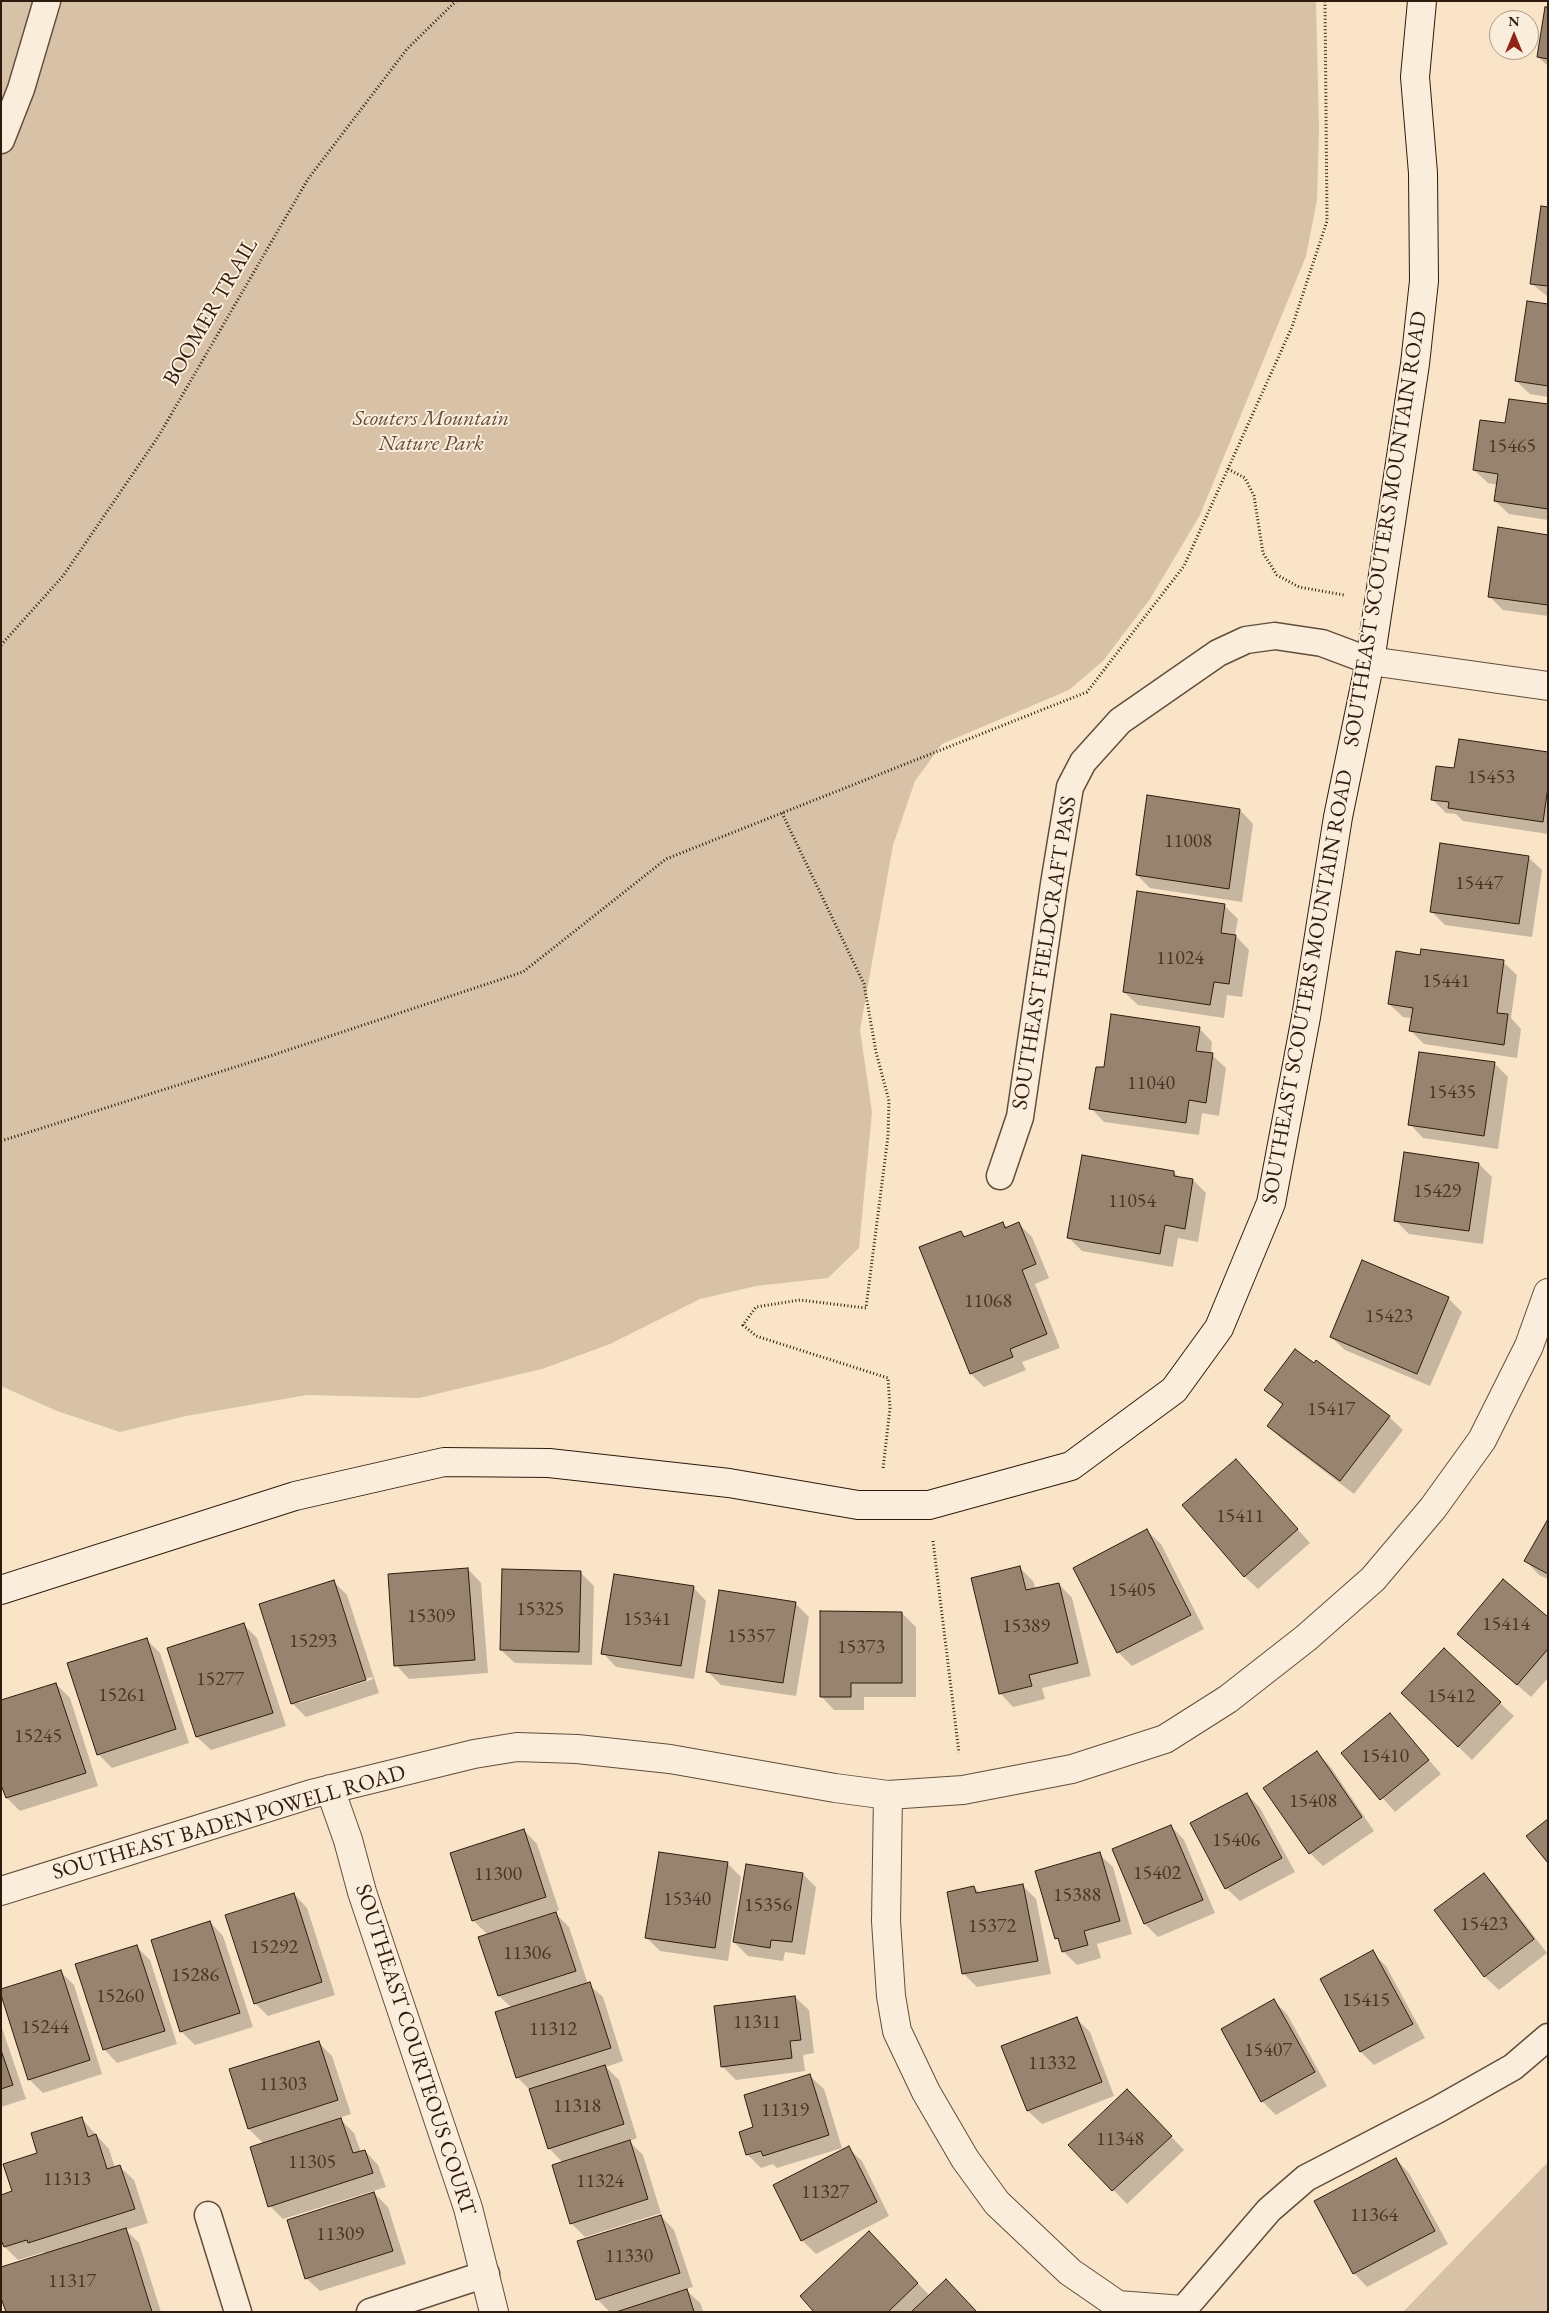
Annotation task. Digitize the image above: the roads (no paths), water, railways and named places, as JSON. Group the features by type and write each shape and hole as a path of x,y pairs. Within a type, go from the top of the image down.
{"street":[{"name":"SOUTHEAST SCOUTERS MOUNTAIN ROAD","path":"1,1590 295,1496 444,1462 549,1463 729,1483 858,1505 929,1505 1072,1466 1174,1390 1220,1328 1271,1203 1306,1017 1338,817 1370,661 1415,364 1424,281 1423,173 1415,77 1422,1"},
{"path":"1370,661 1548,686"},
{"name":"SOUTHEAST BADEN POWELL ROAD","path":"1,1892 330,1789 474,1754 517,1747 577,1749 670,1759 835,1788 888,1795 963,1790 1072,1769 1165,1740 1228,1700 1306,1638 1373,1579 1433,1508 1482,1440 1529,1346 1548,1293"},
{"name":"SOUTHEAST COURTEOUS COURT","path":"330,1789 468,2208 494,2312"},
{"path":"888,1795 886,1921 891,1996 897,2031 926,2092 965,2159 997,2203 1070,2272 1118,2305 1183,2310"}],"lane":[{"path":"1,140 21,89 47,1"},
{"name":"SOUTHEAST FIELDCRAFT PASS","path":"1000,1176 1020,1117 1070,787 1083,762 1120,721 1218,653 1246,640 1275,636 1322,643 1370,661"},
{"path":"1183,2310 1269,2210 1306,2178 1513,2067 1548,2038"},
{"path":"208,2214 238,2312"},
{"path":"370,2312 486,2274"}],"park label":[{"name":"Scouters Mountain Nature Park","path":"431,432"}]}
